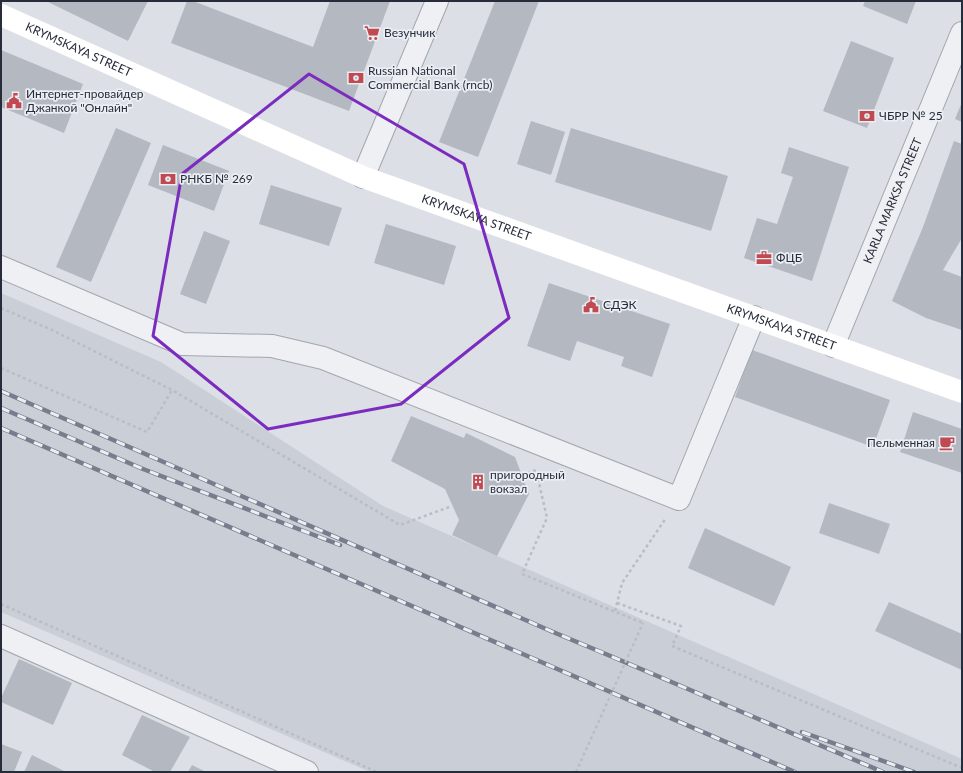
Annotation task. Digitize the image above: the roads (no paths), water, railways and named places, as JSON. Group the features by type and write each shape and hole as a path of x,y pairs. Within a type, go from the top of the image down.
{"main road":[{"name":"KRYMSKAYA STREET","path":"1,15 362,177 962,392"}],"street":[{"path":"362,177 437,1"},
{"name":"KARLA MARKSA STREET","path":"832,346 962,33"},
{"path":"1,267 182,344 272,346 323,358 679,499 754,318"},
{"path":"1,636 307,772"}],"railway":[{"path":"1,391 553,632 883,772"},
{"path":"1,408 143,469 340,545"},
{"path":"1,428 795,772"},
{"path":"802,732 914,772"}],"place":[{"name":"Везунчик","path":"372,33"},
{"name":"Russian National Commercial Bank (rncb)","path":"356,78"},
{"name":"Интернет-провайдер Джанкой \"Онлайн\"","path":"14,101"},
{"name":"ЧБРР № 25","path":"867,116"},
{"name":"РНКБ № 269","path":"168,179"},
{"name":"ФЦБ","path":"764,258"},
{"name":"СДЭК","path":"591,305"},
{"name":"Пельменная","path":"947,443"},
{"name":"пригородный вокзал","path":"478,482"}]}
